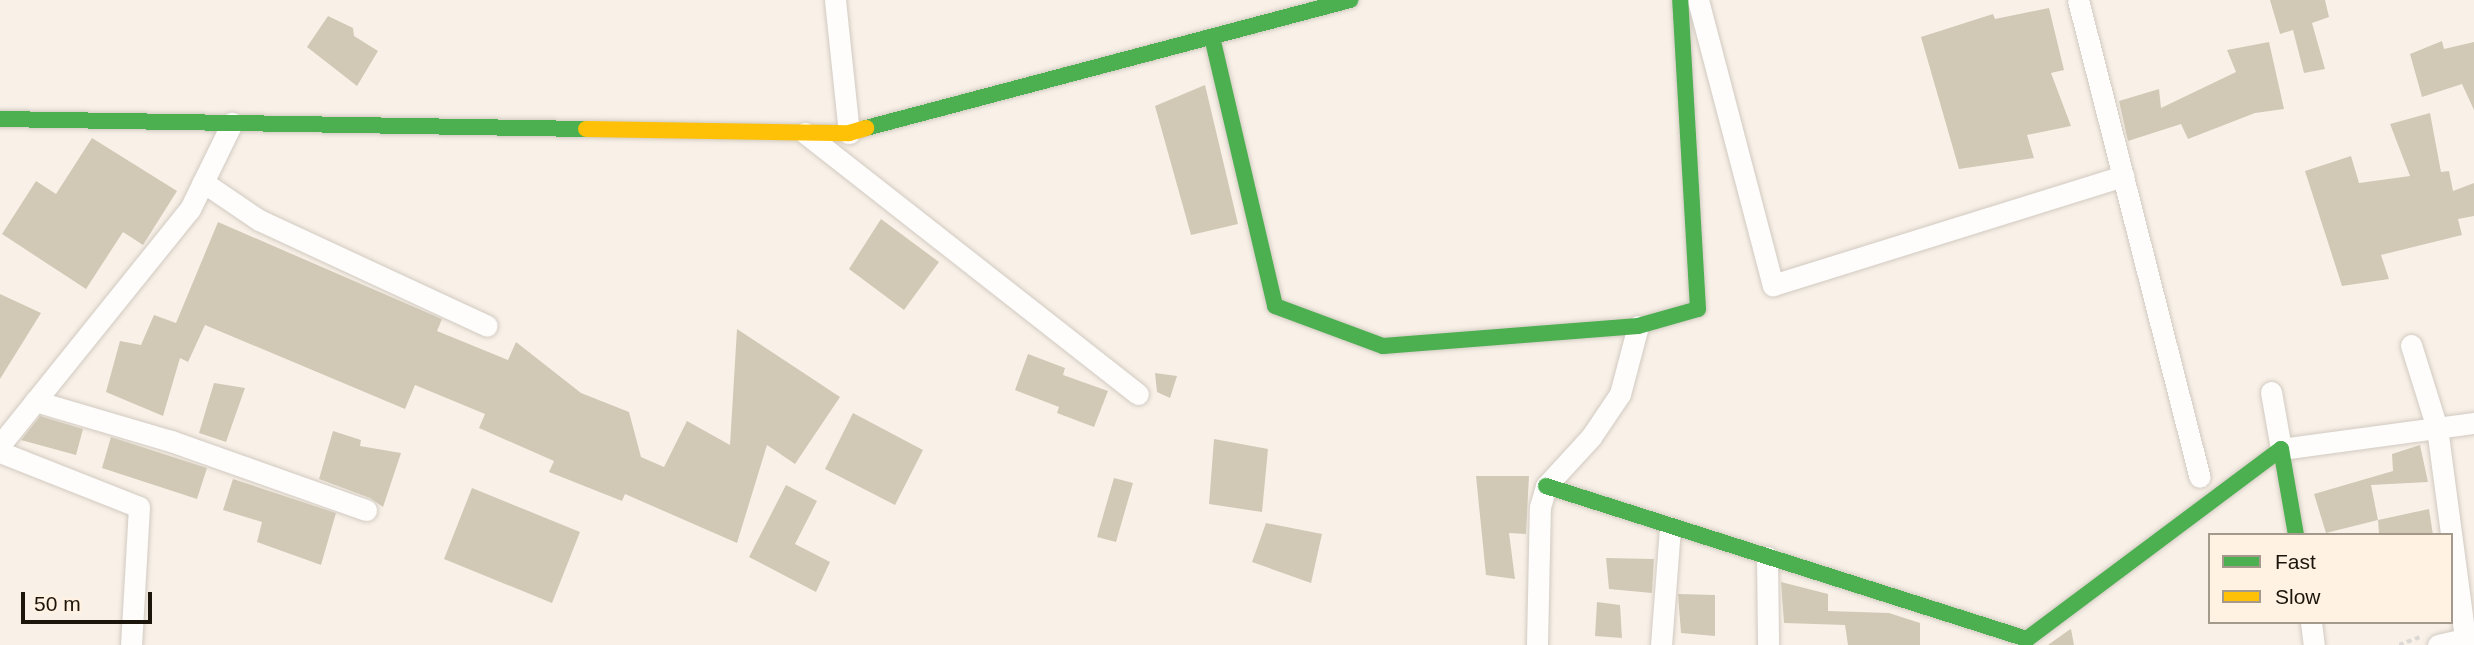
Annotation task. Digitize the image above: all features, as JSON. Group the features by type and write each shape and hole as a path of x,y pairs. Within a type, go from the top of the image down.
{"street":[{"path":"835,0 849,133"},
{"path":"0,119 849,133 1350,0"},
{"path":"1212,37 1275,306 1383,346 1637,326 1698,310 1680,0"},
{"path":"1698,0 1773,285 2123,176"},
{"path":"2078,0 2200,477"},
{"path":"0,445 190,209 232,123"},
{"path":"805,133 1138,394"},
{"path":"203,182 259,220 487,326"},
{"path":"1537,645 1540,507 1546,486 1591,437 1620,394 1637,326"},
{"path":"2411,345 2437,428 2465,566 2466,642 2438,645"},
{"path":"2271,393 2296,533"},
{"path":"35,401 172,441 366,510"},
{"path":"1546,486 2027,642 2281,449 2474,423"},
{"path":"0,452 139,508 131,645"},
{"path":"1661,645 1670,527"},
{"path":"1767,557 1768,645"},
{"path":"2311,624 2315,645"}],"building":[{"path":"2270,0 2325,0 2329,17 2312,23 2325,69 2304,73 2293,30 2280,34"},
{"path":"2049,8 2064,70 2051,73 2071,126 2027,135 2034,158 1959,169 1921,37 1993,14 1995,19"},
{"path":"328,16 353,28 354,36 378,51 357,86 307,47"},
{"path":"2442,41 2444,49 2474,42 2474,110 2462,84 2422,97 2410,54"},
{"path":"2269,42 2284,109 2255,113 2188,139 2181,124 2128,141 2119,101 2159,89 2161,108 2236,72 2227,50"},
{"path":"1205,85 1238,224 1191,235 1155,106"},
{"path":"2430,113 2441,172 2449,171 2453,191 2474,183 2474,216 2458,219 2462,235 2381,255 2389,279 2342,286 2305,171 2351,156 2359,183 2410,176 2390,124"},
{"path":"92,138 177,191 143,245 123,232 86,289 2,234 36,181 56,194"},
{"path":"881,219 939,262 904,310 849,269"},
{"path":"218,222 442,319 437,331 508,360 516,342 581,393 629,412 641,457 664,467 687,421 730,445 737,329 840,397 795,464 767,445 737,543 625,494 622,501 549,472 554,461 479,428 485,414 415,385 405,409 205,325 188,362 180,358 163,416 106,392 120,341 141,345 154,315 176,323"},
{"path":"0,294 41,313 0,379"},
{"path":"1028,354 1065,368 1063,375 1108,391 1094,427 1057,413 1059,407 1015,390"},
{"path":"1155,373 1177,376 1170,398 1157,392"},
{"path":"214,383 245,388 226,442 199,433"},
{"path":"853,413 923,450 895,505 825,469"},
{"path":"40,416 83,429 76,455 21,440"},
{"path":"333,431 361,440 360,446 401,453 383,507 370,498 319,479"},
{"path":"111,437 207,468 197,499 102,468"},
{"path":"1214,439 1268,449 1262,512 1209,504"},
{"path":"2420,445 2428,482 2371,485 2378,520 2326,533 2314,494 2393,471 2392,454"},
{"path":"1476,476 1529,476 1526,534 1509,533 1515,579 1486,575"},
{"path":"1114,478 1133,483 1116,542 1097,537"},
{"path":"233,479 336,513 321,565 257,542 262,522 223,510"},
{"path":"786,485 817,501 795,544 830,562 816,592 749,557"},
{"path":"472,488 580,532 552,603 444,559"},
{"path":"2429,509 2433,533 2379,533 2378,520"},
{"path":"1266,523 1322,534 1311,583 1252,562"},
{"path":"1606,558 1654,559 1652,593 1609,589"},
{"path":"1781,582 1828,594 1828,611 1889,613 1920,623 1920,645 1848,645 1845,625 1784,623"},
{"path":"1678,594 1715,595 1715,636 1681,633"},
{"path":"1597,602 1620,605 1622,638 1595,636"},
{"path":"2071,629 2074,645 2048,645 2069,630"}],"traffic: fast":[{"path":"866,128 1350,0"},
{"path":"1212,37 1275,306 1383,346 1638,326 1698,309 1680,0"},
{"path":"0,119 586,129"},
{"path":"1546,486 2027,639 2281,449 2296,533"}],"traffic: slow":[{"path":"586,129 849,133 866,128"}]}
